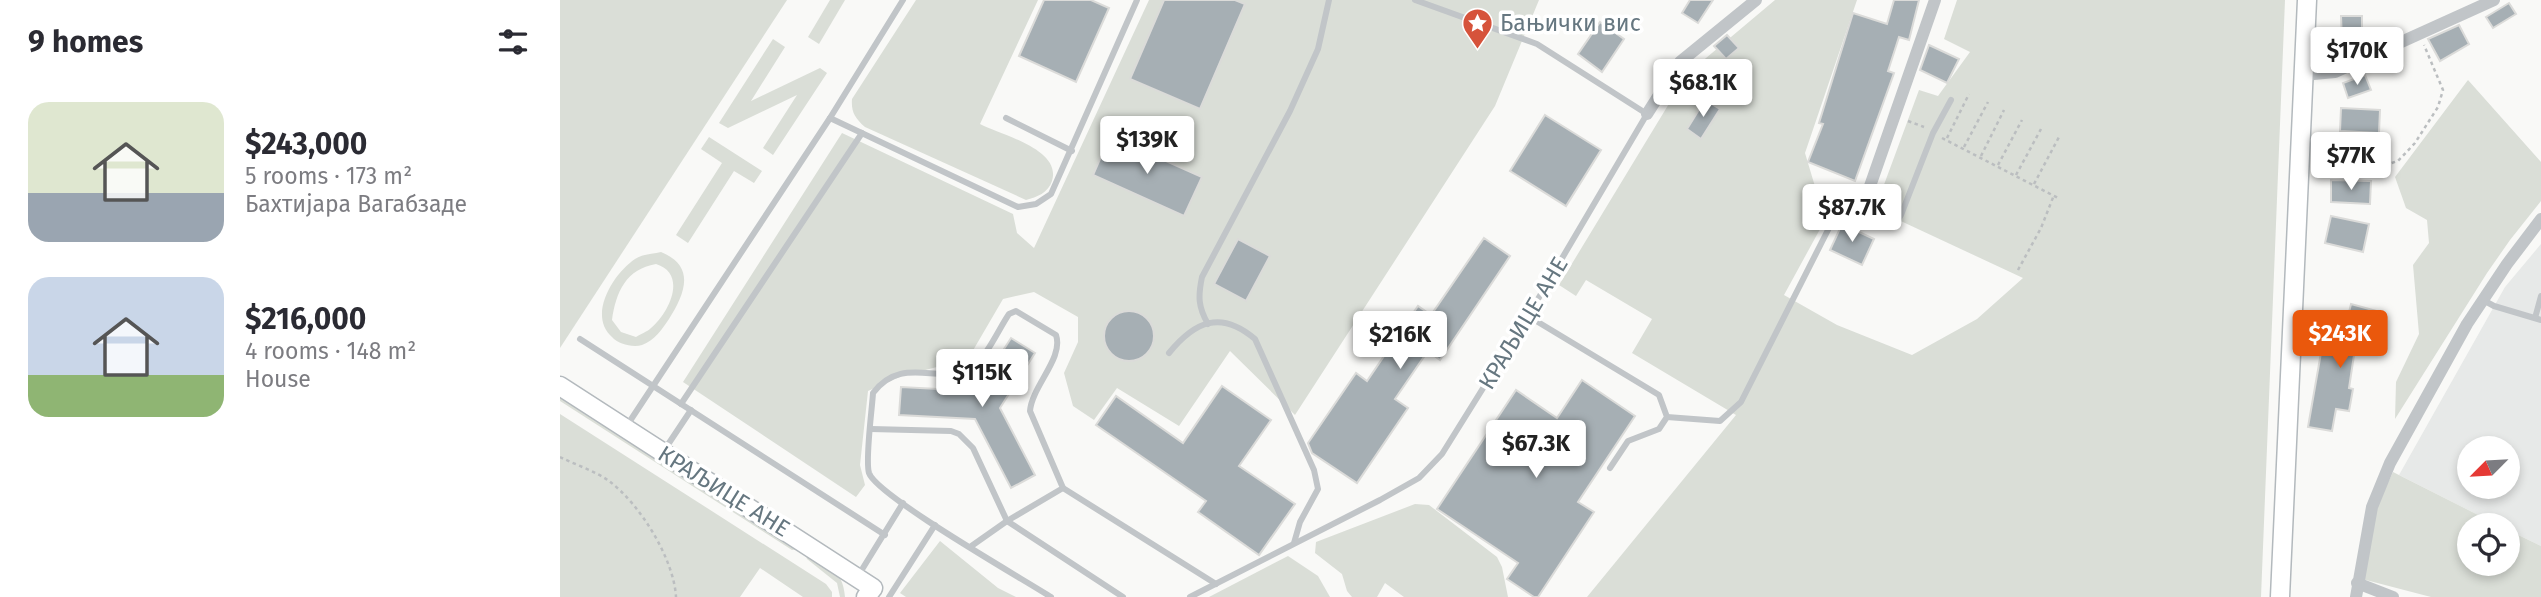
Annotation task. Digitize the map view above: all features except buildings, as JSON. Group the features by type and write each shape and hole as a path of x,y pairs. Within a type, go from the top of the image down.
{"main road":[{"path":"2280,597 2307,0"},
{"name":"КРАЉИЦЕ АНЕ","path":"560,386 857,578 879,595"}],"street":[{"name":"КРАЉИЦЕ АНЕ","path":"1647,114 1679,62 1756,0"},
{"path":"1862,209 1936,0"},
{"path":"2303,75 2335,72 2494,0"},
{"path":"2393,597 2356,590 2372,507 2385,473 2467,324 2541,219"}],"lane":[{"path":"625,428 830,118 903,0"},
{"path":"830,118 1018,207 1036,204 1051,194 1137,0"},
{"path":"1208,324 1198,298 1202,277 1290,111 1318,49 1329,0"},
{"path":"1415,0 1537,44 1647,114"},
{"path":"1667,417 1720,421 1741,402 1833,220 1845,212 1862,209 1885,225 1894,225 1901,215 1933,132 1951,100"},
{"name":"КРАЉИЦЕ АНЕ","path":"1190,597 1419,478 1442,454 1528,316 1647,114"},
{"path":"1006,118 1072,151"},
{"path":"681,404 862,133"},
{"path":"2483,300 2538,319 2541,296"},
{"path":"1051,597 878,486 868,470 873,393 892,375 958,372 970,368 980,359 1013,311 1019,311 1056,335 1058,348 1031,400 1030,411 1063,488 1216,584"},
{"path":"1528,316 1659,395 1667,417"},
{"path":"1169,353 1185,333 1201,325 1223,323 1240,326 1255,339 1314,470 1318,489 1300,522 1294,543"},
{"path":"580,339 885,535"},
{"path":"663,453 691,410"},
{"path":"1610,468 1628,441 1659,429 1667,417"},
{"path":"871,429 959,434 973,449 1007,521 1123,597"},
{"path":"970,547 1007,521 1063,488"},
{"path":"857,578 903,503"},
{"path":"879,595 935,525"}],"path":[{"path":"2385,164 2398,161 2415,142 2441,98 2443,90 2438,75 2418,34"},
{"path":"1946,139 1969,94"},
{"path":"1964,147 1988,102"},
{"path":"1981,156 2004,110"},
{"path":"1895,117 1964,147 2060,199"},
{"path":"1998,165 2022,120"},
{"path":"2016,175 2041,129"},
{"path":"2034,185 2059,137"},
{"path":"2018,271 2041,228 2054,195"},
{"path":"560,457 609,481 622,494 659,541 668,562 676,597"}],"shaded area":[{"path":"560,0 787,0 560,348"},
{"path":"830,0 845,0 819,44 808,37"},
{"path":"916,0 1038,0 980,124 1015,138 1048,160 1053,170 1052,181 1042,194 1026,200 865,127 856,118 852,99"},
{"path":"1149,0 1539,0 1495,106 1295,415 1230,351 1179,426 1117,388 1094,420 1073,406 1064,373 1078,342 1078,317 1034,292 1003,299 968,359 902,376 868,391 860,465 865,485 856,497 683,382 842,133 1013,214 1017,233 1034,248"},
{"path":"1775,0 1857,0 1805,153 1825,220 1784,295 1837,325 1912,355 1977,319 2023,278 1875,209 1919,90 1938,96 1970,52 1944,39 1957,0 2285,0 2261,597 1587,597 1736,415 1632,353 1652,319 1586,280 1576,296 1559,285 1687,74"},
{"path":"773,39 785,47 751,101 820,68 827,73 773,155 763,148 797,95 728,128 719,123"},
{"path":"2468,80 2541,162 2541,201 2487,273 2395,419 2396,382 2419,334 2413,265 2429,243 2427,220 2406,208 2395,177"},
{"path":"709,137 762,171 754,183 734,171 688,243 676,235 722,163 701,149"},
{"path":"2541,244 2541,546 2520,536 2520,513 2474,513 2399,475 2505,287"},
{"path":"661,252 672,258 683,273 683,291 675,310 650,341 638,346 622,343 605,328 602,318 606,295 627,265 638,257","holes":["656,264 666,269 673,285 664,313 649,329 636,337 621,332 612,320 616,300 624,283 646,267"]},
{"path":"560,394 797,549 792,550 560,401"},
{"path":"560,414 826,584 832,597 803,597 760,568 740,597 560,597"},
{"path":"2393,472 2474,513 2457,513 2457,576 2520,576 2520,536 2541,546 2541,597 2431,597 2362,579 2376,508"},
{"path":"1415,504 1429,505 1497,557 1502,567 1508,597 1404,597 1385,583 1377,597 1352,597 1347,591 1342,574 1315,553 1316,542"},
{"path":"940,541 998,588 1016,597 906,597 900,593"},
{"path":"805,552 837,574 845,597 840,597 837,583 807,559"},
{"path":"1288,556 1318,576 1330,597 1209,597"}],"place":[{"name":"Бањички вис","path":"1477,50"}]}
